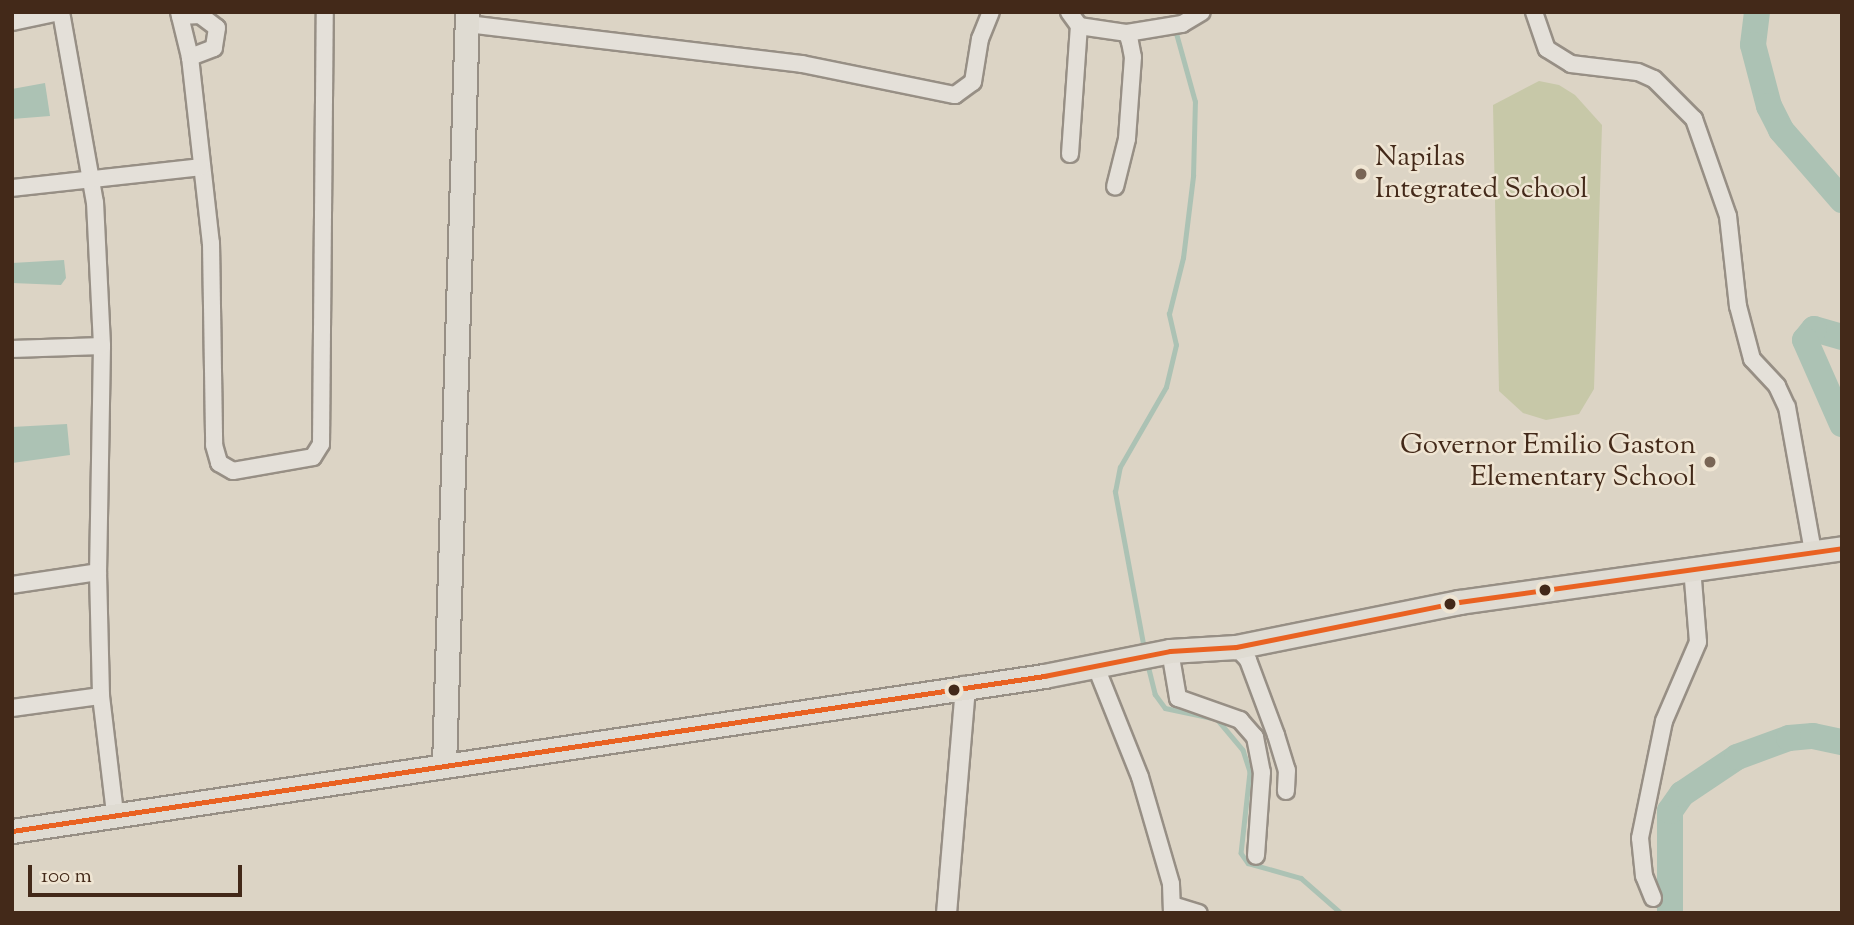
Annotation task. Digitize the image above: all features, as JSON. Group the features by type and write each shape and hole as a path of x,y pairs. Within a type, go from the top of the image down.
{"main road":[{"path":"444,766 467,18"},
{"path":"12,831 115,813 1096,667 1166,652 1236,647 1459,602 1842,548"}],"street":[{"path":"12,22 60,12 93,177 102,346 98,572 101,696 115,813"},
{"path":"190,57 214,48 217,28 200,15 180,14 190,57 211,243 216,454 219,463 233,471 313,457 321,444 325,12"},
{"path":"467,18 802,64 955,95 973,82 980,39 990,12"},
{"path":"1069,12 1079,26 1070,154"},
{"path":"1079,26 1127,33 1154,30 1182,24 1202,12"},
{"path":"1534,12 1547,49 1571,64 1638,72 1654,79 1694,119 1728,216 1738,306 1752,359 1777,386 1787,407 1813,552"},
{"path":"1115,187 1127,139 1132,76 1127,33"},
{"path":"12,188 201,167"},
{"path":"12,349 102,346"},
{"path":"1653,898 1644,876 1640,838 1664,721 1698,642 1692,568"},
{"path":"12,585 98,572"},
{"path":"1236,647 1248,660 1276,735 1287,770 1286,791"},
{"path":"1166,652 1178,698 1240,720 1255,737 1262,772 1256,856"},
{"path":"1096,667 1140,777 1171,884 1172,909 1199,913"},
{"path":"946,913 965,686"},
{"path":"12,708 101,696"}],"shaded area":[{"path":"1539,81 1559,85 1575,95 1602,125 1594,389 1579,414 1546,420 1523,413 1499,391 1493,105"},
{"path":"45,83 50,116 12,119 12,89"},
{"path":"64,260 66,278 61,285 12,283 12,263"},
{"path":"67,424 70,455 12,463 12,427"}],"waterway":[{"path":"1757,12 1753,45 1769,106 1781,130 1842,200"},
{"path":"1144,649 1115,492 1120,467 1166,387 1176,345 1169,314 1183,258 1193,176 1195,102 1175,30"},
{"path":"1842,337 1814,329 1805,340 1842,424"},
{"path":"1147,661 1155,694 1165,708 1217,719 1243,750 1250,772 1241,853 1248,863 1301,878 1341,913"},
{"path":"1670,913 1670,811 1682,794 1737,757 1789,738 1813,736 1842,742"}],"transit line":[{"path":"12,831 1044,676 1170,651 1236,647 1459,602 1842,548"}],"place":[{"name":"Napilas Integrated School","path":"1361,174"},
{"name":"Governor Emilio Gaston Elementary School","path":"1710,462"}]}
